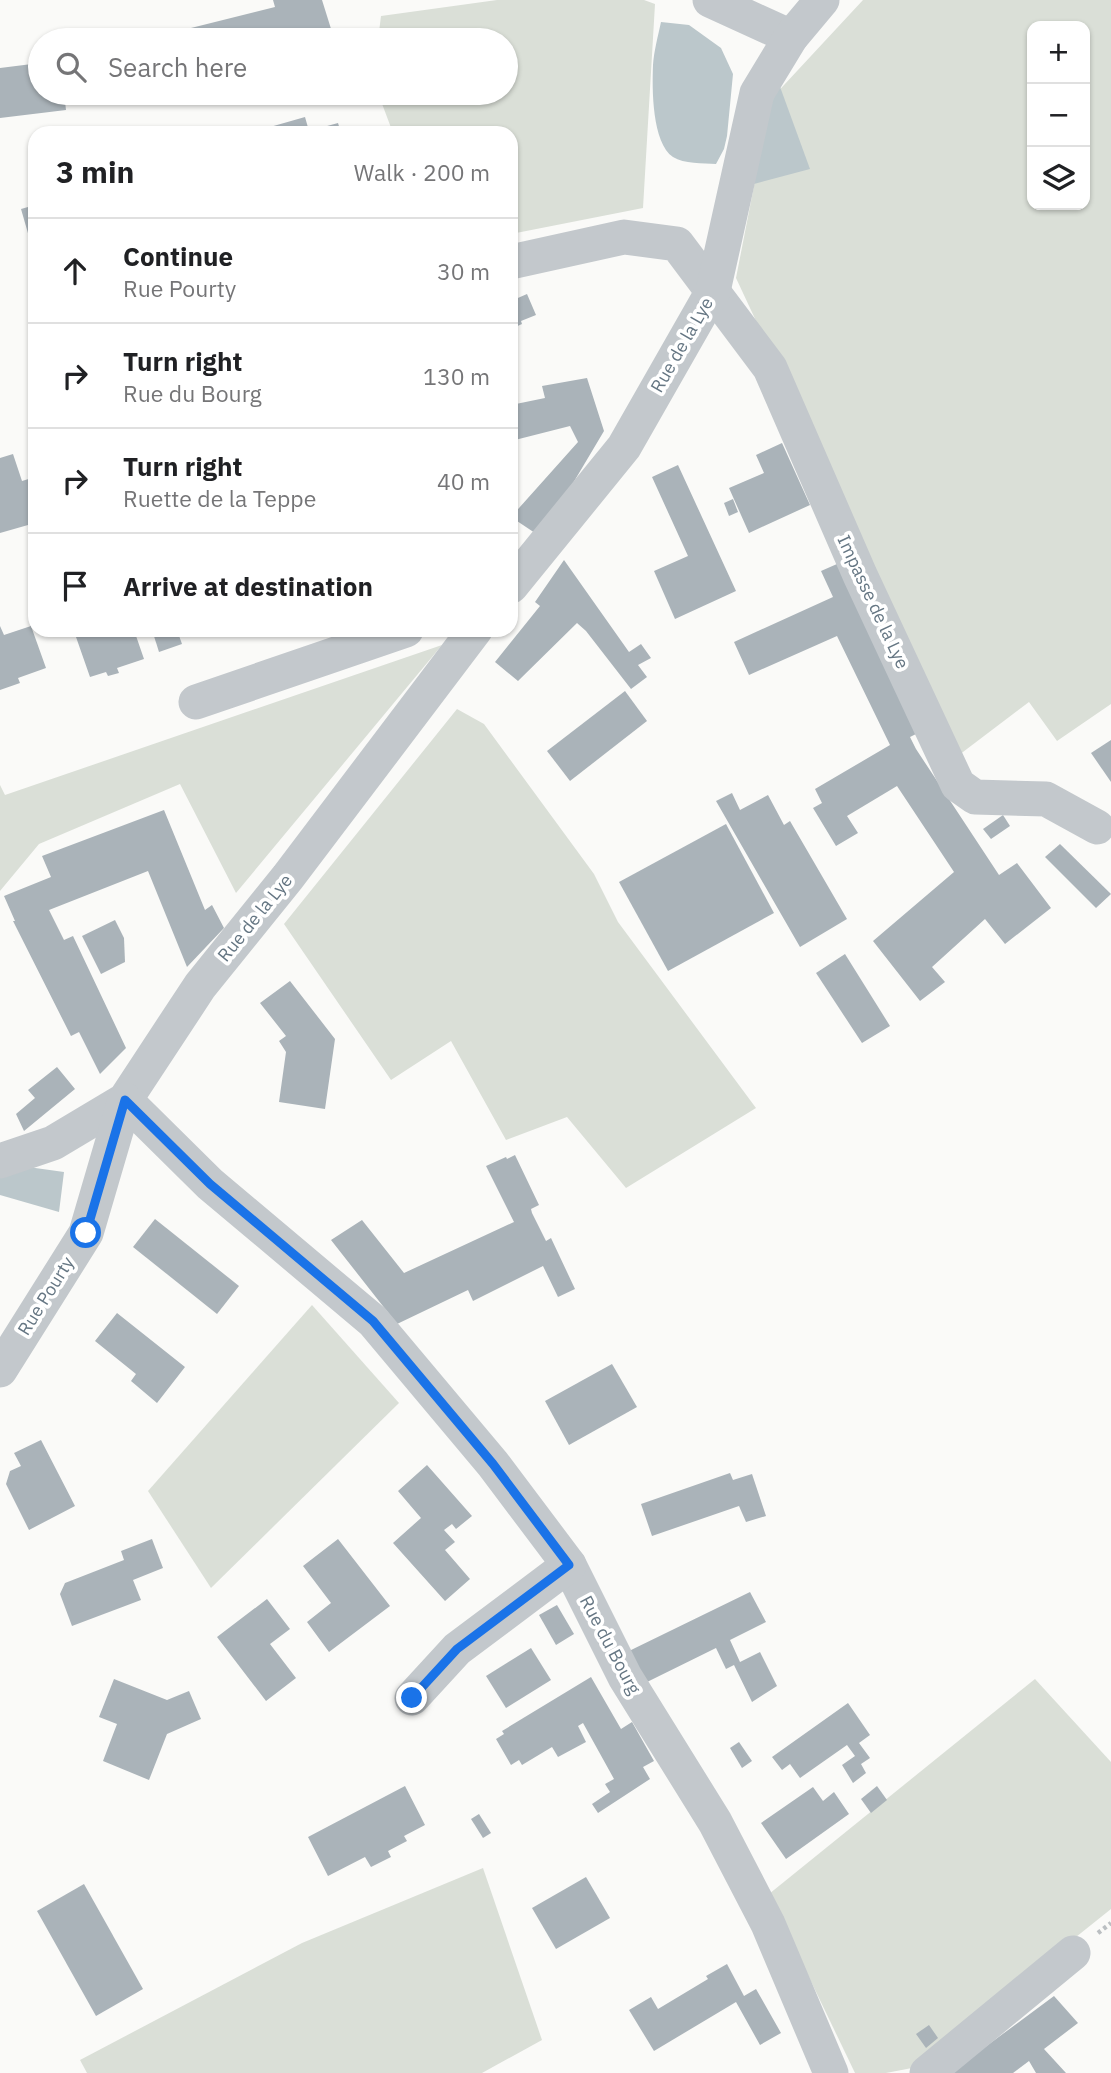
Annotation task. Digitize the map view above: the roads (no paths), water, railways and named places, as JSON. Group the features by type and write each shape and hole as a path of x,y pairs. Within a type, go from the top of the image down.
{"street":[{"path":"710,0 791,37"},
{"name":"Rue de la Lye","path":"518,577 624,447 713,290 757,93 791,37 822,0"},
{"name":"Impasse de la Lye","path":"518,260 624,237 677,244 770,368 860,575 958,785 975,797 1046,799 1097,827"},
{"path":"196,702 386,637"},
{"name":"Rue de la Lye","path":"0,1161 53,1143 125,1100 200,986 288,877 470,637"},
{"name":"Rue Pourty","path":"0,1370 86,1233 125,1100"},
{"name":"Rue du Bourg","path":"125,1100 210,1184 373,1321 493,1464 569,1565 625,1677 715,1822 768,1924 831,2073"},
{"path":"412,1698 457,1649 569,1565"},
{"path":"927,2073 1073,1952"}]}
